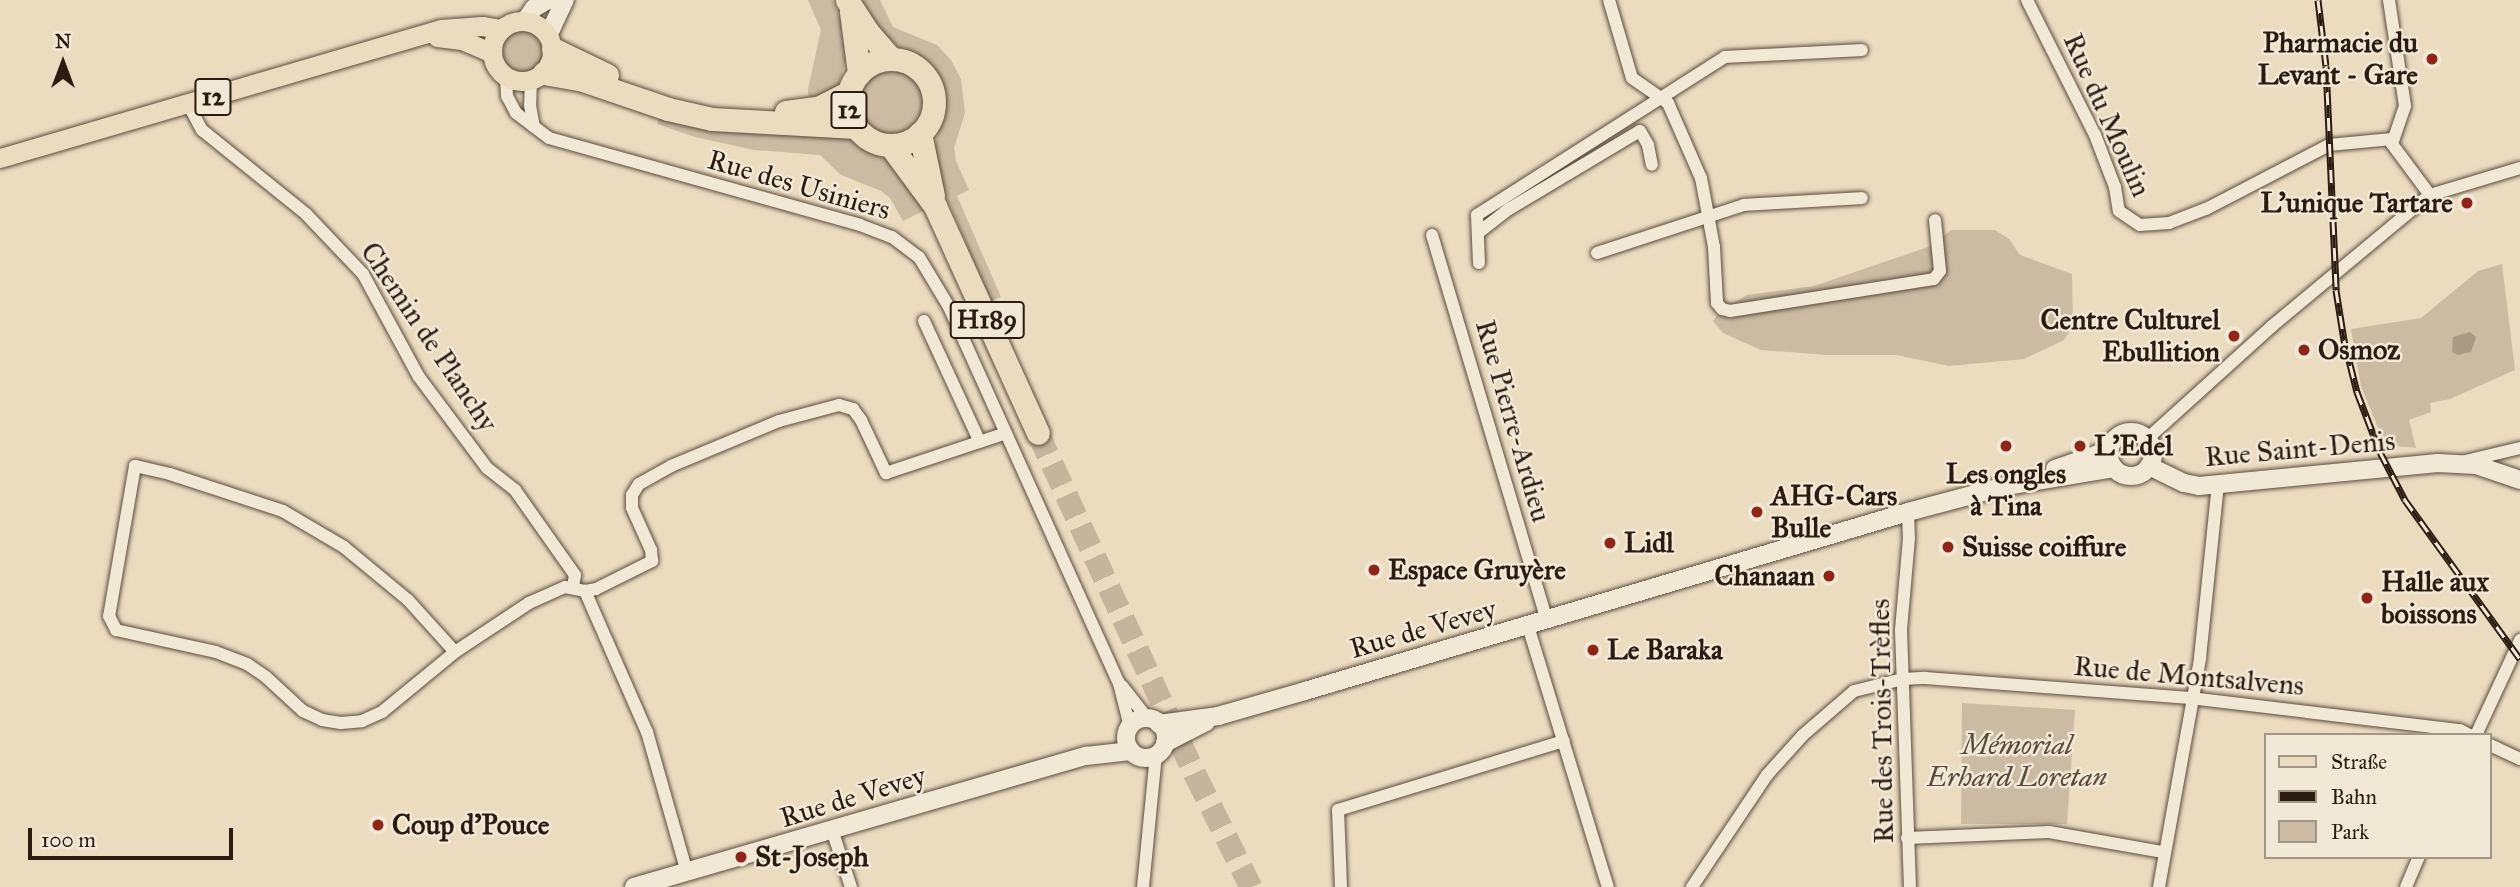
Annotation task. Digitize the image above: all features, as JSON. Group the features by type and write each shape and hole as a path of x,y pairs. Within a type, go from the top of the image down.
{"highway":[{"path":"849,3 891,59"},
{"path":"849,3 854,83"},
{"name":"12","path":"551,42 586,66 639,87 718,108 800,111 820,107 854,83 876,62 891,59 915,67 930,85 933,108 929,122 920,133 903,143 890,145 872,140 856,127 849,109 854,83"},
{"name":"12","path":"538,76 583,80 668,109 712,120 856,127"},
{"path":"920,133 926,151 935,206"},
{"path":"890,145 935,206"},
{"name":"H189","path":"935,206 1038,433"}],"main road":[{"path":"525,21 534,8 548,0"},
{"path":"538,76 550,63 551,42 565,0"},
{"name":"12","path":"0,158 455,27 502,29 525,21 538,25 551,42"},
{"path":"502,29 494,40 492,53 497,68 506,77"},
{"name":"12","path":"425,35 455,39 492,53"},
{"name":"12","path":"506,77 518,81 538,76"},
{"path":"2134,433 2147,439 2153,452 2149,466 2144,472 2129,476 2112,459 2117,437 2134,433"},
{"name":"Rue de Vevey","path":"1086,756 1128,730 1137,720 1218,716 1547,621 1908,512 2112,459"},
{"name":"Rue Saint-Denis","path":"2149,466 2184,483 2218,485 2420,464 2460,463 2492,468 2520,480"},
{"name":"Rue de Vevey","path":"634,887 1086,756 1131,751 1140,757 1161,749 1218,716"},
{"path":"1153,721 1165,734 1161,749"},
{"path":"1128,730 1131,751"}],"street":[{"path":"1609,0 1632,78 1668,103 1701,178 1714,247 1717,303 1722,309 1730,311 1934,279 1940,271 1935,220"},
{"name":"Rue du Moulin","path":"2027,0 2095,135 2115,187 2119,211 2140,225 2162,225 2206,209 2329,145 2392,139"},
{"path":"2389,0 2405,106 2392,139 2394,147 2430,195"},
{"path":"1519,196 1621,122 1725,57 1862,50"},
{"path":"534,127 530,105 538,76"},
{"name":"Rue des Usiniers","path":"506,77 507,96 516,113 549,138 575,148 860,225 901,243 919,257 938,285 1119,683 1128,730"},
{"name":"Chemin de Planchy","path":"188,104 202,130 306,214 363,274 419,377 487,468 515,490 575,575 647,732 687,872"},
{"path":"1621,122 1631,137"},
{"path":"1479,263 1477,215 1519,196 1640,131 1648,145 1651,165"},
{"path":"2147,439 2272,326 2430,195 2520,168"},
{"path":"1597,253 1744,205 1862,198"},
{"name":"Rue Pierre-Ardieu","path":"1433,235 1547,621"},
{"path":"924,321 980,442"},
{"path":"455,652 408,600 344,547 283,511 170,474 135,466 109,616 116,630 216,652 247,664 266,677 303,711 322,720 341,723 362,721 382,712 455,652 529,603 652,561 651,551 632,508 632,495 639,484 671,466 779,421 823,407 839,405 853,409 886,473 1006,433"},
{"name":"Rue Saint-Denis","path":"2460,463 2520,448"},
{"path":"2159,887 2190,698 2200,657 2218,485"},
{"name":"Rue des Trois-Trèfles","path":"1908,512 1909,538 1900,630 1910,887"},
{"path":"1528,626 1608,887"},
{"path":"2477,733 2520,640"},
{"name":"Rue de Montsalvens","path":"1692,887 1767,775 1803,735 1854,691 1903,679 1924,678 2190,698 2437,727 2462,733"},
{"name":"Rue des Usiniers","path":"1119,683 1153,721"},
{"path":"1341,887 1338,810 1564,741"},
{"path":"2492,745 2520,759"},
{"path":"1143,887 1161,749"},
{"path":"832,830 851,887"},
{"path":"1907,838 2049,832 2163,852"},
{"path":"2406,887 2418,859"}],"green space":[{"path":"808,0 833,0 843,25 848,53 839,83 828,95 815,101 808,95 808,89 821,30"},
{"path":"860,0 880,0 893,27 937,45 951,60 961,79 965,113 954,148 956,161 969,190 957,196 1001,297 991,301 937,175 934,150 945,105 941,81 931,64 916,53 900,48 877,30"},
{"path":"522,29 538,35 544,51 538,67 522,73 506,67 500,51 506,35"},
{"path":"884,68 898,68 910,73 919,82 924,101 922,114 915,125 898,134 884,134 872,129 863,120 858,108 858,94 863,82 872,73"},
{"path":"659,114 828,133 847,138 886,159 925,210 903,221 890,198 881,191 841,175 820,155 754,150 695,137 657,124"},
{"path":"1951,230 1995,230 2009,239 2020,255 2072,274 2073,326 2064,340 2024,359 1949,366 1896,355 1828,355 1761,350 1723,333 1713,321 1722,309 1747,295 1814,286 1931,246"},
{"path":"2502,264 2515,370 2450,399 2430,403 2431,412 2409,420 2416,448 2385,445 2361,386 2351,329 2421,318 2478,271"},
{"name":"Mémorial Erhard Loretan","path":"1962,703 2075,710 2067,824 1961,824"}],"shaded area":[{"path":"2470,332 2476,337 2471,352 2458,355 2452,352 2453,337"}],"tunnel":[{"path":"1038,433 1196,776 1251,887"}],"railway":[{"path":"2318,0 2326,66 2336,290 2344,340 2357,392 2380,452 2405,500 2520,659"}],"place":[{"name":"Pharmacie du Levant - Gare","path":"2432,59"},
{"name":"L'unique Tartare","path":"2467,203"},
{"name":"Centre Culturel Ebullition","path":"2234,336"},
{"name":"Osmoz","path":"2304,350"},
{"name":"Les ongles à Tina","path":"2006,446"},
{"name":"L'Edel","path":"2080,446"},
{"name":"AHG-Cars Bulle","path":"1757,512"},
{"name":"Lidl","path":"1610,543"},
{"name":"Suisse coiffure","path":"1948,547"},
{"name":"Espace Gruyère","path":"1374,570"},
{"name":"Chanaan","path":"1829,576"},
{"name":"Halle aux boissons","path":"2367,598"},
{"name":"Le Baraka","path":"1593,650"},
{"name":"Coup d'Pouce","path":"378,825"},
{"name":"St-Joseph","path":"741,857"}]}
